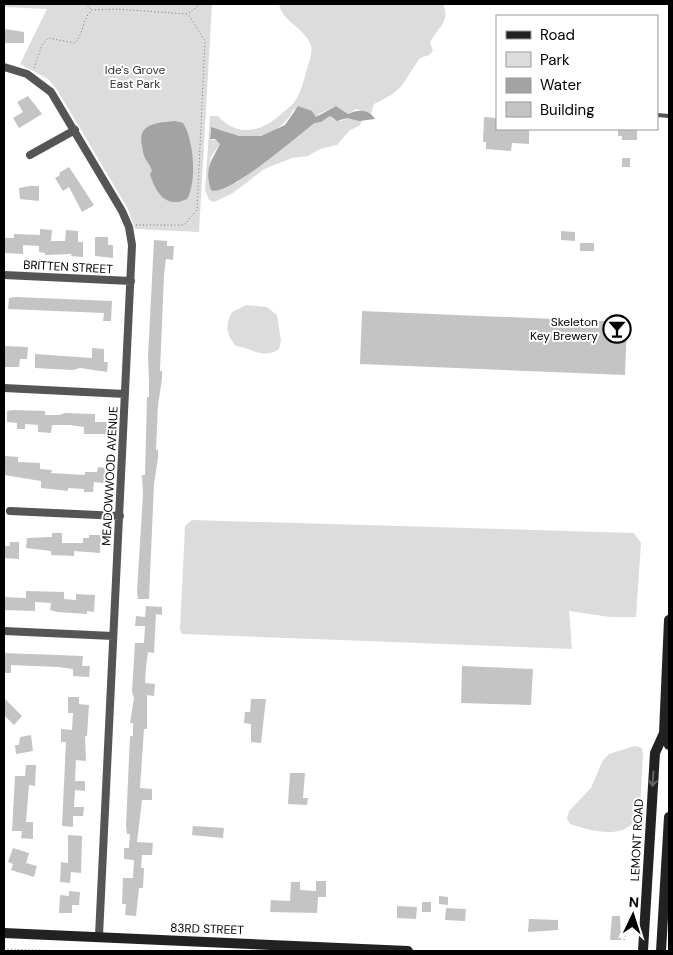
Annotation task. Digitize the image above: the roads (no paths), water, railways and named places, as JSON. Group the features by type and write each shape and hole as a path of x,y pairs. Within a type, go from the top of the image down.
{"main road":[{"name":"LEMONT ROAD","path":"643,951 655,753 664,732 668,679 669,620"},
{"name":"LEMONT ROAD","path":"664,732 669,745"},
{"path":"661,951 666,925 669,817"},
{"name":"83RD STREET","path":"4,932 281,948 408,951"}],"street":[{"name":"MEADOWWOOD AVENUE","path":"4,67 30,75 52,92 128,225 132,245 99,936"},
{"path":"30,155 75,130"},
{"name":"BRITTEN STREET","path":"4,275 131,281"},
{"path":"4,388 125,394"},
{"path":"10,510 120,516"},
{"path":"4,631 114,636"}],"water":[{"path":"298,106 312,111 316,117 336,106 348,114 356,111 370,113 375,119 359,121 347,118 337,121 330,116 321,122 315,123 246,176 219,190 211,190 208,171 220,144 215,139 210,139 211,127 239,136 261,136 285,125"},
{"path":"175,121 183,123 187,130 193,161 190,192 187,199 180,202 173,202 163,197 155,187 150,174 152,171 144,155 141,138 145,129 150,126"}],"place":[{"name":"Skeleton Key Brewery","path":"617,329"}],"park label":[{"name":"Ide's Grove East Park","path":"135,77"}]}
